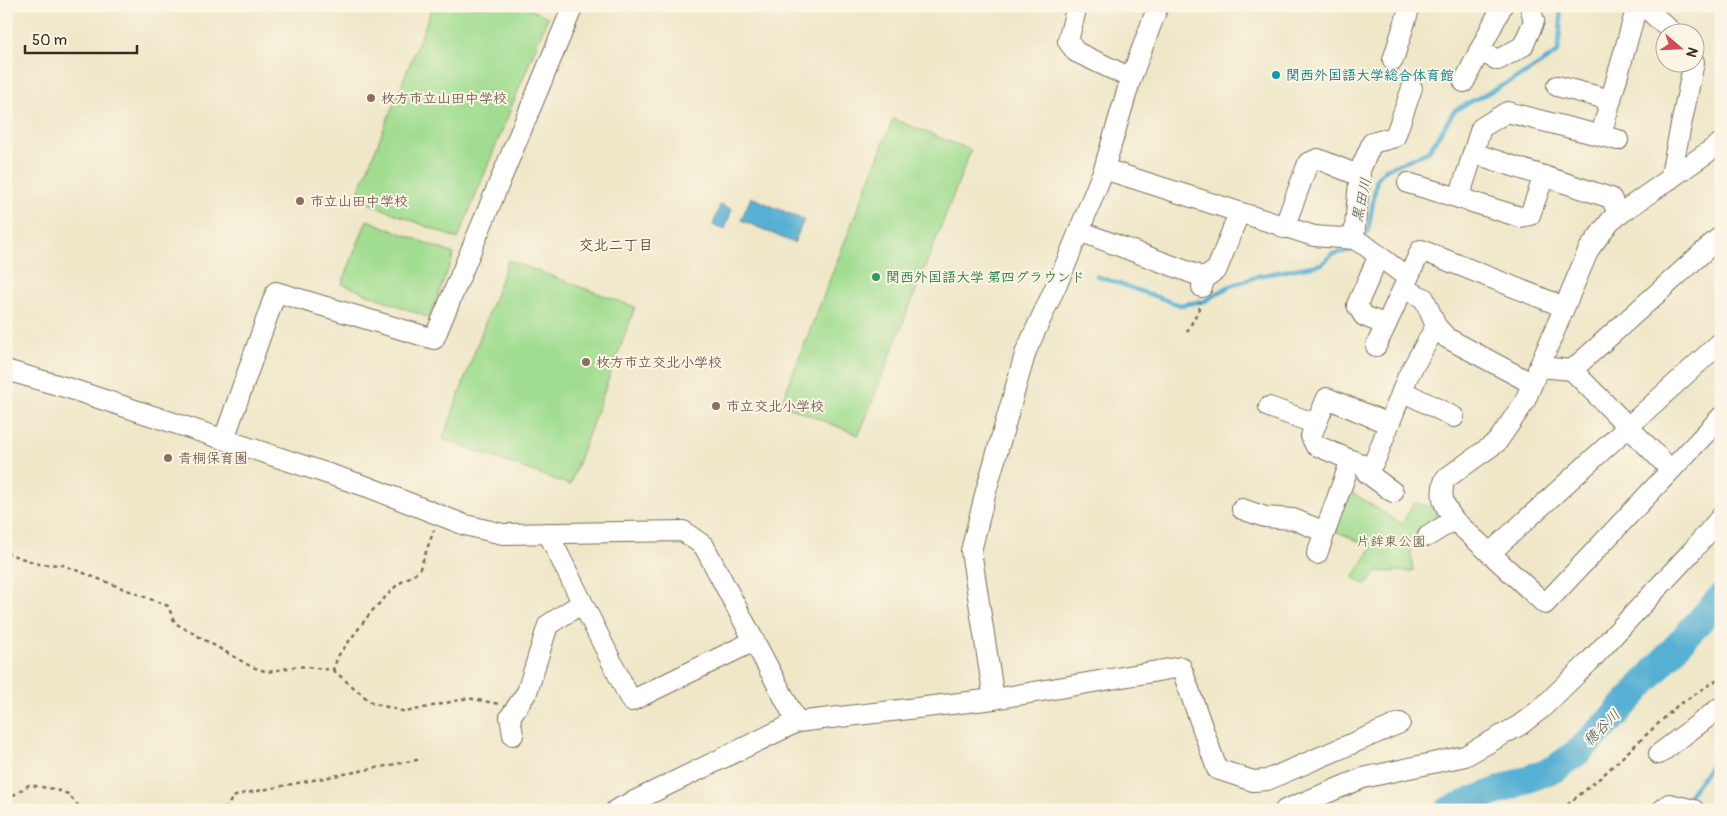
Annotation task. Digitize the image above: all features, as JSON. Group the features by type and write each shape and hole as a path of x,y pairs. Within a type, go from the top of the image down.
{"street":[{"path":"224,439 276,292 434,339 573,6"},
{"path":"1077,6 1068,41 1076,52 1131,78"},
{"path":"994,699 971,552 1026,351 1104,169 1131,78 1158,6"},
{"path":"1393,60 1410,6"},
{"path":"1464,82 1502,6"},
{"path":"1479,51 1498,60 1523,46 1534,20 1530,6"},
{"path":"1460,198 1481,128 1507,112 1610,138 1611,100 1637,6"},
{"path":"1644,6 1661,22"},
{"path":"1670,180 1692,72"},
{"path":"1557,86 1611,100"},
{"path":"1386,325 1364,316 1357,305 1364,245 1360,170 1372,143 1395,136 1412,88"},
{"path":"1721,143 1611,220 1589,248 1524,403 1497,442 1445,480 1443,502 1454,520 1544,604 1721,417"},
{"path":"1473,153 1611,198 1619,215"},
{"path":"1284,228 1308,163 1318,159 1360,176"},
{"path":"1104,169 1284,228 1314,236 1364,245 1424,298 1436,326 1447,338 1535,375 1572,370 1721,236"},
{"path":"1408,183 1520,217 1530,215 1544,176"},
{"path":"1079,231 1204,283 1217,269 1239,213"},
{"path":"1376,346 1421,250 1564,307"},
{"path":"1393,492 1367,472 1376,458 1408,376 1436,326"},
{"path":"1490,553 1721,342"},
{"path":"6,370 72,389 382,491 465,525 503,534 683,530 704,546 797,722"},
{"path":"1572,370 1671,470"},
{"path":"1402,391 1454,416"},
{"path":"1370,468 1315,446 1311,436 1327,398 1389,424"},
{"path":"1269,407 1316,424"},
{"path":"1317,554 1351,460"},
{"path":"1242,509 1265,517 1293,519 1325,532"},
{"path":"1285,810 1363,778 1465,756 1520,725 1542,708 1589,662 1694,550 1721,517"},
{"path":"1428,536 1454,520"},
{"path":"548,533 631,701 754,641"},
{"path":"511,726 527,692 548,625 582,603"},
{"path":"616,810 797,722 994,699 1181,667 1217,770 1253,780 1268,780 1400,722"},
{"path":"1659,754 1721,707"},
{"path":"1662,810 1669,804 1694,810"}],"path":[{"path":"1187,332 1200,307"},
{"path":"333,670 338,656 370,612 397,585 419,571 440,515"},
{"path":"6,553 39,564 63,565 168,606 176,623 252,667 268,672 298,666 333,670 372,703 406,712 468,698 498,703 511,726"},
{"path":"1561,810 1600,778 1678,706 1721,677"},
{"path":"225,810 234,797 241,794 422,759"},
{"path":"6,800 29,785 54,789 68,794 82,810"}],"green space":[{"path":"433,6 522,6 548,17 458,239 356,198"},
{"name":"関西外国語大学 第四グラウンド","path":"893,119 971,150 859,435 781,404"},
{"path":"367,220 454,254 429,318 342,284"},
{"path":"508,260 635,307 570,485 443,439"},
{"name":"片鉾東公園","path":"1346,489 1402,524 1414,503 1433,507 1440,521 1410,544 1413,571 1378,572 1366,585 1353,578 1372,547 1333,530"}],"water":[{"path":"751,197 804,220 794,243 741,220"},
{"path":"720,205 732,209 725,229 713,225"}],"waterway":[{"name":"黒田川","path":"1363,237 1368,231 1377,178 1386,169 1428,152 1455,110 1528,72 1558,52 1561,19 1559,6"},
{"name":"黒田川","path":"1097,276 1180,305 1205,301 1228,287 1258,276 1322,264 1332,254 1352,250 1355,247"},
{"name":"穂谷川","path":"1449,810 1556,768 1579,751 1609,722 1721,597"},
{"path":"1683,803 1721,752"}],"place":[{"name":"関西外国語大学総合体育館","path":"1276,75"},
{"name":"枚方市立山田中学校","path":"371,98"},
{"name":"市立山田中学校","path":"300,201"},
{"name":"関西外国語大学 第四グラウンド","path":"876,277"},
{"name":"枚方市立交北小学校","path":"586,362"},
{"name":"市立交北小学校","path":"716,406"},
{"name":"青桐保育園","path":"168,458"}],"district":[{"name":"交北二丁目","path":"616,245"}]}
